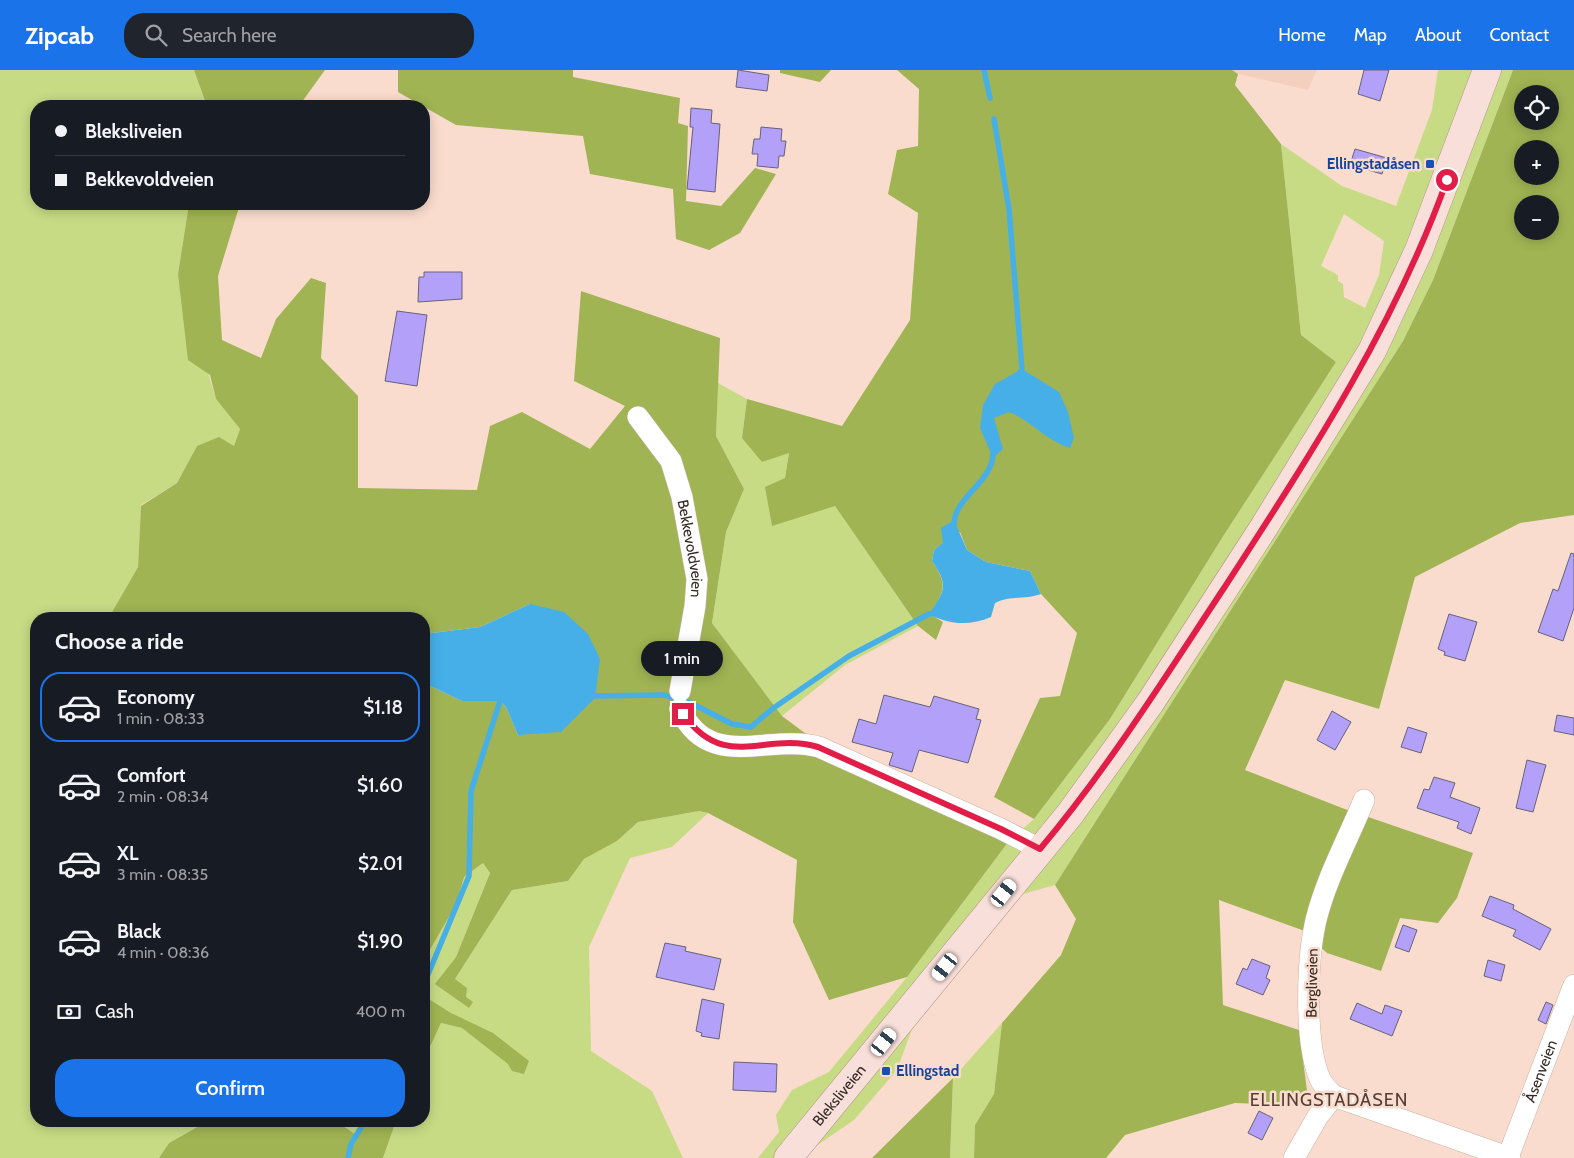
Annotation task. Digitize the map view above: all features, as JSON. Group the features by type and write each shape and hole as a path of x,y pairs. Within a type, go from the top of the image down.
{"main road":[{"name":"Bleksliveien","path":"788,1158 1075,807 1150,703 1264,527 1352,385 1394,306 1419,250 1487,70"}],"street":[{"name":"Bekkevoldveien","path":"638,417 671,461 682,497 697,579 695,606 680,700 696,731 723,746 746,748 795,742 818,747 1001,829 1040,849"},
{"name":"Bergliveien","path":"1334,1096 1324,1086 1315,1060 1310,1015 1310,963 1313,935 1320,905 1364,800"},
{"name":"Åsenveien","path":"1509,1157 1574,985"},
{"path":"1294,1158 1318,1116 1334,1096 1509,1157"}],"shaded area":[{"path":"1232,70 1317,70 1308,90 1239,74"}],"green space":[{"path":"0,70 194,70 207,100 30,100 30,210 188,210 178,274 216,399 240,429 234,446 197,446 177,483 141,505 138,567 112,612 30,612 30,1127 197,1127 169,1143 159,1158 0,1158"},
{"path":"194,70 325,70 303,100 205,100"},
{"path":"398,70 573,70 573,77 680,98 678,123 688,126 686,201 721,206 755,168 776,174 740,233 709,250 676,239 673,189 590,174 583,136 456,125 430,110 430,100 412,100 398,92"},
{"path":"780,70 831,70 820,82 780,73"},
{"path":"897,70 1232,70 1238,74 1235,85 1281,144 1301,335 1336,362 1222,538 1110,719 1034,819 994,797 1040,698 1060,696 1077,633 1041,594 1030,571 986,562 967,550 960,532 934,550 932,561 941,576 943,588 930,614 943,622 936,640 918,626 835,506 772,526 765,487 785,478 789,453 762,462 742,438 747,399 842,426 910,320 918,213 888,194 897,150 918,146 919,89"},
{"path":"1438,70 1513,70 1433,280 1403,341 1055,885 1023,894 912,1029 897,1070 854,1120 816,1146 805,1158 758,1158 779,1132 776,1115 792,1090 829,1072 907,977 1009,841 1034,819 1110,719 1222,538 1336,362 1301,335 1281,144 1342,186 1396,206 1432,110","holes":["1344,214 1384,241 1379,275 1365,308 1344,297 1343,284 1338,281 1338,275 1321,266"]},
{"path":"1513,70 1574,70 1574,515 1520,523 1415,577 1379,709 1285,680 1245,770 1342,808 1473,853 1457,898 1438,923 1400,918 1381,971 1327,953 1302,930 1219,900 1223,1005 1299,1030 1309,1106 1235,1103 1125,1135 1106,1158 974,1158 975,1125 994,1094 1002,1023 1061,955 1076,919 1055,885 1403,341 1433,280"},
{"path":"188,210 238,210 218,276 222,340 261,358 276,319 311,278 326,283 321,358 358,396 358,488 477,490 490,426 522,412 590,449 625,406 574,381 581,291 720,338 716,436 744,489 726,532 712,623 782,716 848,765 1009,841 907,977 829,1000 793,922 797,860 708,813 699,811 638,822 617,841 584,859 568,881 512,890 455,979 467,988 466,997 473,1002 469,1008 435,984 456,957 490,873 483,863 464,877 457,903 430,950 430,686 462,701 500,701 506,707 518,735 530,604 480,627 430,633 430,612 112,612 138,567 141,506 177,483 197,446 219,437 234,446 240,429 216,399 210,375 188,360 178,274"},
{"path":"718,383 747,399 742,438 789,452 785,478 835,506 918,626 845,665 782,716 712,623 726,532 744,489 716,436"},
{"path":"699,811 708,813 672,847 630,858 589,947 591,1051 652,1091 683,1158 383,1158 394,1127 430,1127 430,1047 441,1023 462,1028 524,1074 451,1013 430,1001 430,950 457,903 464,877 483,863 490,873 456,957 436,984 466,997 455,979 512,890 568,881 584,859 617,841 638,822"},
{"path":"430,1000 451,1013 493,1033 529,1061 524,1074 512,1071 508,1064 462,1028 441,1023 430,1047"},
{"path":"1002,1023 994,1094 975,1125 974,1158 950,1158 953,1078"},
{"path":"953,1078 950,1158 872,1158"},
{"path":"197,1127 345,1127 356,1135 361,1127 394,1127 383,1158 159,1158 169,1143"},
{"path":"344,1127 361,1127 356,1136"}],"water":[{"path":"1022,369 1059,392 1068,412 1074,438 1070,448 1061,445 1025,420 1009,412 994,418 1003,449 993,458 980,428 983,405 995,384"},
{"path":"954,520 967,550 986,562 1030,571 1041,594 1012,598 995,603 991,617 975,622 952,622 929,614 939,599 943,588 941,576 932,561 934,550 943,543 941,528"},
{"path":"530,604 564,612 588,634 600,659 595,698 561,732 518,735 506,707 500,701 462,701 430,686 430,633 480,627"}],"building":[{"path":"738,70 769,75 767,91 736,87"},
{"path":"1364,70 1389,70 1380,101 1358,94"},
{"path":"691,108 712,110 711,123 720,124 715,192 687,189 693,127 690,127"},
{"path":"761,127 782,129 781,141 786,141 784,156 779,156 778,168 757,166 758,154 752,154 754,139 760,139"},
{"path":"1355,149 1387,158 1382,174 1350,165"},
{"path":"424,272 462,272 462,299 418,302 419,277 424,277"},
{"path":"397,311 427,315 417,386 385,381"},
{"path":"1571,553 1574,554 1574,608 1563,641 1538,632 1553,589 1558,591"},
{"path":"1449,614 1477,622 1465,661 1444,655 1445,652 1438,649"},
{"path":"884,695 930,707 934,696 979,709 976,719 981,720 968,763 919,750 912,772 889,765 893,753 852,742 859,719 876,724"},
{"path":"1332,711 1351,722 1335,750 1317,740"},
{"path":"1557,715 1574,718 1574,735 1554,731"},
{"path":"1408,727 1427,733 1421,753 1401,747"},
{"path":"1527,760 1546,765 1533,812 1516,808"},
{"path":"1434,777 1455,783 1450,797 1480,808 1471,834 1457,828 1459,822 1417,808 1424,789 1429,790"},
{"path":"1490,896 1514,905 1513,909 1551,929 1540,950 1513,936 1516,930 1482,916"},
{"path":"1403,925 1417,930 1409,952 1395,947"},
{"path":"665,943 686,947 685,951 721,959 714,990 656,977"},
{"path":"1252,959 1270,966 1266,978 1270,980 1263,995 1236,984 1243,968 1247,970"},
{"path":"1488,960 1505,965 1501,981 1484,976"},
{"path":"702,999 724,1004 719,1039 701,1036 702,1033 696,1031"},
{"path":"1546,1002 1553,1005 1546,1024 1538,1020"},
{"path":"1357,1003 1382,1014 1385,1005 1402,1011 1392,1036 1350,1019"},
{"path":"734,1062 777,1064 776,1092 733,1090"},
{"path":"1259,1111 1273,1118 1262,1140 1248,1133"}],"waterway":[{"path":"984,70 990,98"},
{"path":"994,119 1009,209 1022,369 1019,374"},
{"path":"954,526 955,516 960,507 987,473 993,453"},
{"path":"589,696 664,695 691,703 732,724 751,727 772,709 849,656 929,614 936,613"},
{"path":"430,970 469,876 471,791 500,701 504,695"},
{"path":"348,1158 351,1144 361,1127"}],"place":[{"name":"Ellingstadåsen","path":"1430,164"},
{"name":"Ellingstad","path":"886,1071"}],"district":[{"name":"ELLINGSTADÅSEN","path":"1329,1100"}],"route":[{"path":"683,714 696,731 723,746 746,748 795,742 818,747 1001,829 1040,849 1070,814 1150,703 1337,410 1372,351 1394,306 1447,180"}]}
